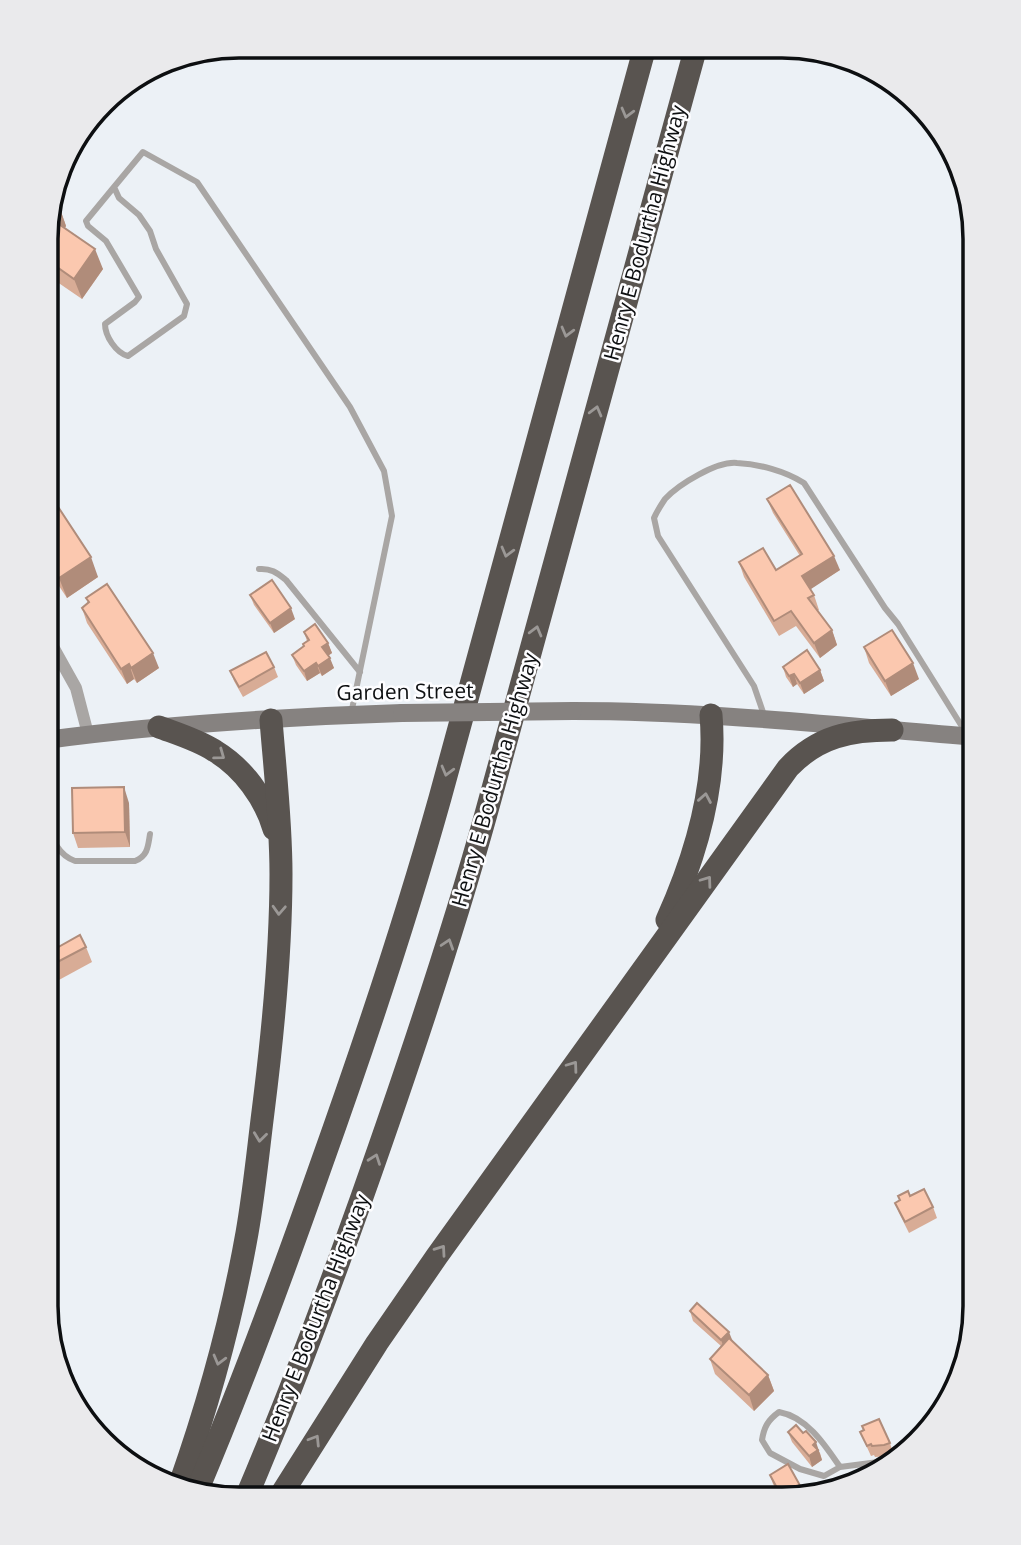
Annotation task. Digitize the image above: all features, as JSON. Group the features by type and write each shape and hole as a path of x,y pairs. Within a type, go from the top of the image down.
{"highway":[{"path":"200,1483 288,1257 360,1056 406,915 642,58"},
{"name":"Henry E Bodurtha Highway","path":"250,1487 334,1273 406,1071 456,917 693,58"},
{"path":"624,996 658,938 690,860 706,794 712,743 711,715"},
{"path":"182,1477 202,1420 236,1291 248,1230 270,1059 281,874 279,808 271,720"},
{"path":"159,727 213,749 232,764 250,784 271,822 278,847 281,874"},
{"path":"286,1487 406,1300 781,777 797,758 818,743 841,735 892,730"}],"street":[{"path":"58,656 76,688 88,734"},
{"name":"Garden Street","path":"58,738 159,727 351,715 573,711 711,715 963,735"}],"lane":[{"path":"114,187 119,198 139,215 150,231 156,249 187,304 184,316 128,356 118,350 105,330 105,324 139,297 106,241 86,221 114,187 143,152 197,181 350,407 384,471 393,516 351,715"},
{"path":"766,719 754,686 658,536 654,518 665,499 678,487 705,471 734,462 766,468 792,476 804,483 963,722"},
{"path":"259,569 275,571 286,580 360,672"},
{"path":"58,848 68,859 135,861 143,858 148,849 150,834"},
{"path":"840,1467 800,1420 779,1412 764,1428 762,1440 770,1453 800,1469 824,1476 840,1467 874,1463"}],"building":[{"path":"59,224 95,249 74,279 58,268"},
{"path":"790,485 834,556 802,576 814,595 808,598 832,630 814,643 791,611 774,621 739,562 763,548 776,570 802,554 767,499"},
{"path":"58,507 91,557 58,576"},
{"path":"272,580 291,608 270,623 250,595"},
{"path":"107,584 153,653 131,668 129,664 121,669 82,608 89,602 86,598"},
{"path":"315,624 328,643 322,647 330,658 304,671 292,655 309,640 304,632"},
{"path":"892,630 913,663 885,681 864,647"},
{"path":"807,650 820,670 800,683 794,674 789,676 783,667"},
{"path":"266,652 274,667 239,687 230,671"},
{"path":"124,787 125,832 73,833 72,788"},
{"path":"80,935 86,947 58,962 58,947"},
{"path":"924,1189 933,1207 905,1222 895,1203 900,1200 898,1196 908,1191 910,1196"},
{"path":"697,1303 729,1332 721,1340 690,1311"},
{"path":"729,1338 768,1375 749,1395 710,1359"},
{"path":"879,1419 890,1443 867,1446 860,1432 864,1430 862,1426"},
{"path":"796,1425 816,1442 813,1445 818,1450 809,1456 788,1432"},
{"path":"788,1464 800,1486 776,1487 770,1475"}]}
